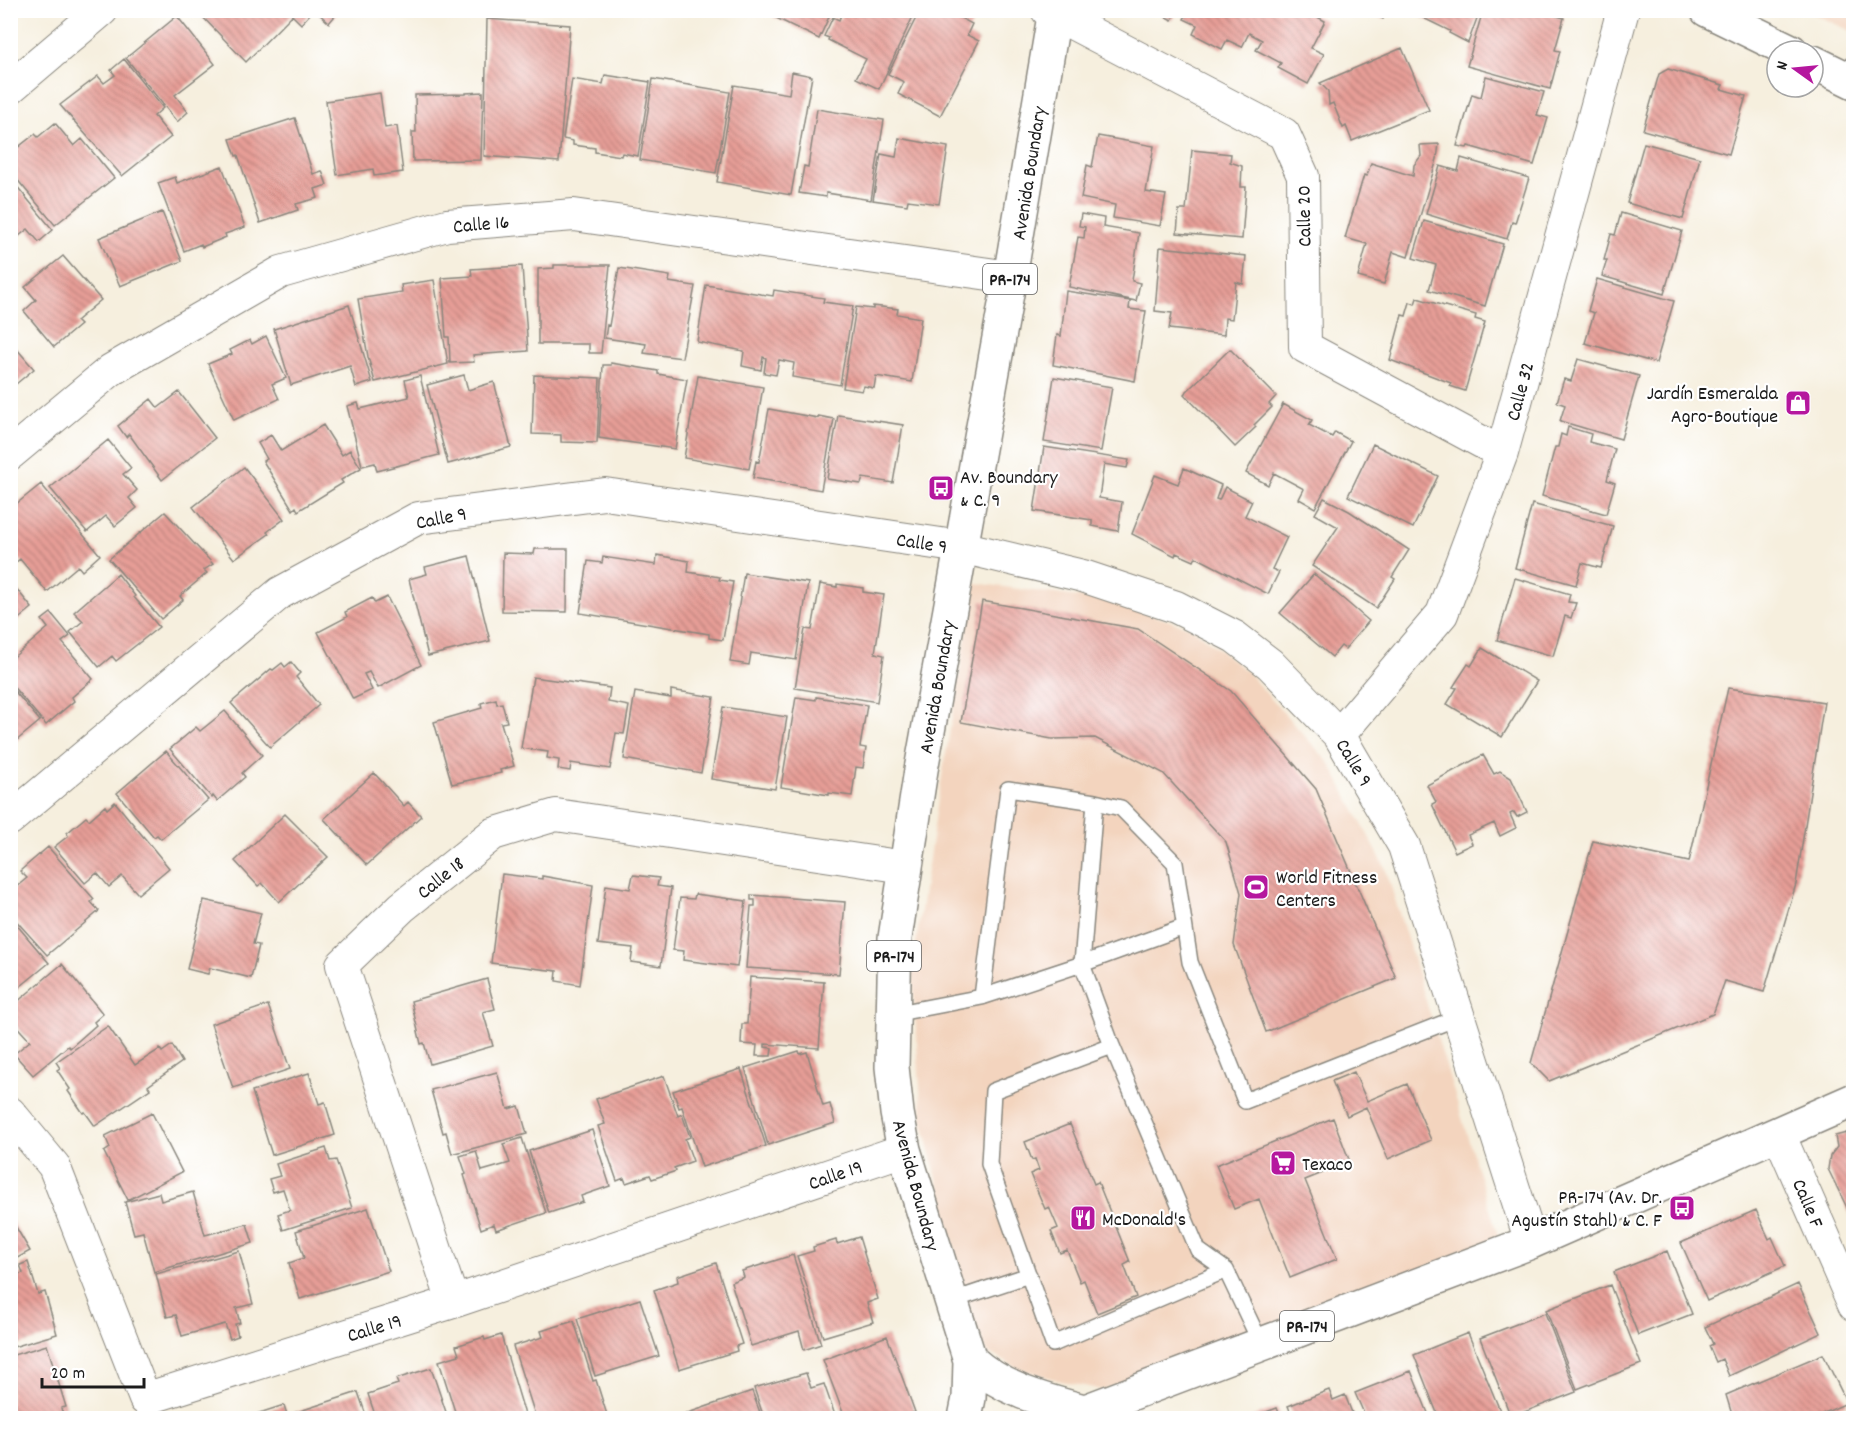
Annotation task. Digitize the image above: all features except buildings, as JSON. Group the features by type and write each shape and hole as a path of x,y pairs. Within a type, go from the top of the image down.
{"highway":[{"path":"1707,10 1766,39"},
{"name":"Avenida Boundary","path":"965,1419 969,1398 970,1360 904,1150 897,1113 892,1067 895,938 905,867 1010,277 1052,12"},
{"path":"1825,68 1854,82"},
{"name":"PR-174","path":"970,1360 985,1374 1013,1389 1075,1415 1531,1242 1854,1100"}],"street":[{"path":"10,88 102,10"},
{"name":"Calle 32","path":"1340,735 1442,614 1502,453 1623,10"},
{"name":"Calle 20","path":"1052,12 1284,134 1303,176 1305,347 1502,453"},
{"name":"Calle 16","path":"10,454 111,370 281,272 447,225 574,215 1010,277"},
{"name":"Calle 9","path":"10,819 280,593 418,518 605,494 961,547 1083,576 1176,607 1235,638 1270,664 1340,735 1404,846 1531,1242"},
{"name":"Calle 18","path":"453,1302 342,965 402,907 493,834 556,815 905,867"},
{"name":"Calle 19","path":"10,1113 54,1167 145,1399 453,1302 904,1150"},
{"name":"Calle F","path":"1779,1134 1854,1305"}],"lane":[{"path":"982,997 1008,789 1121,808 1175,863 1190,962 1245,1101 1459,1017"},
{"path":"1095,802 1082,964 1112,1046 1198,1250 1226,1270 1261,1344"},
{"path":"893,1014 982,997 1184,927"},
{"path":"1112,1046 993,1091 989,1164 1053,1344 1226,1270"},
{"path":"951,1301 1029,1275"}],"shaded area":[{"path":"1807,11 1853,11 1853,32"},
{"path":"975,583 1107,601 1192,628 1247,672 1330,764 1385,867 1499,1239 1103,1390 1061,1381 1018,1368 987,1352 972,1317 922,1119 912,968"}],"place":[{"name":"Jardín Esmeralda Agro-Boutique","path":"1798,403"},
{"name":"Av. Boundary & C. 9","path":"941,488"},
{"name":"World Fitness Centers","path":"1256,887"},
{"name":"Texaco","path":"1283,1163"},
{"name":"PR-174 (Av. Dr. Agustín Stahl) & C. F","path":"1682,1208"},
{"name":"McDonald's","path":"1083,1218"}]}
